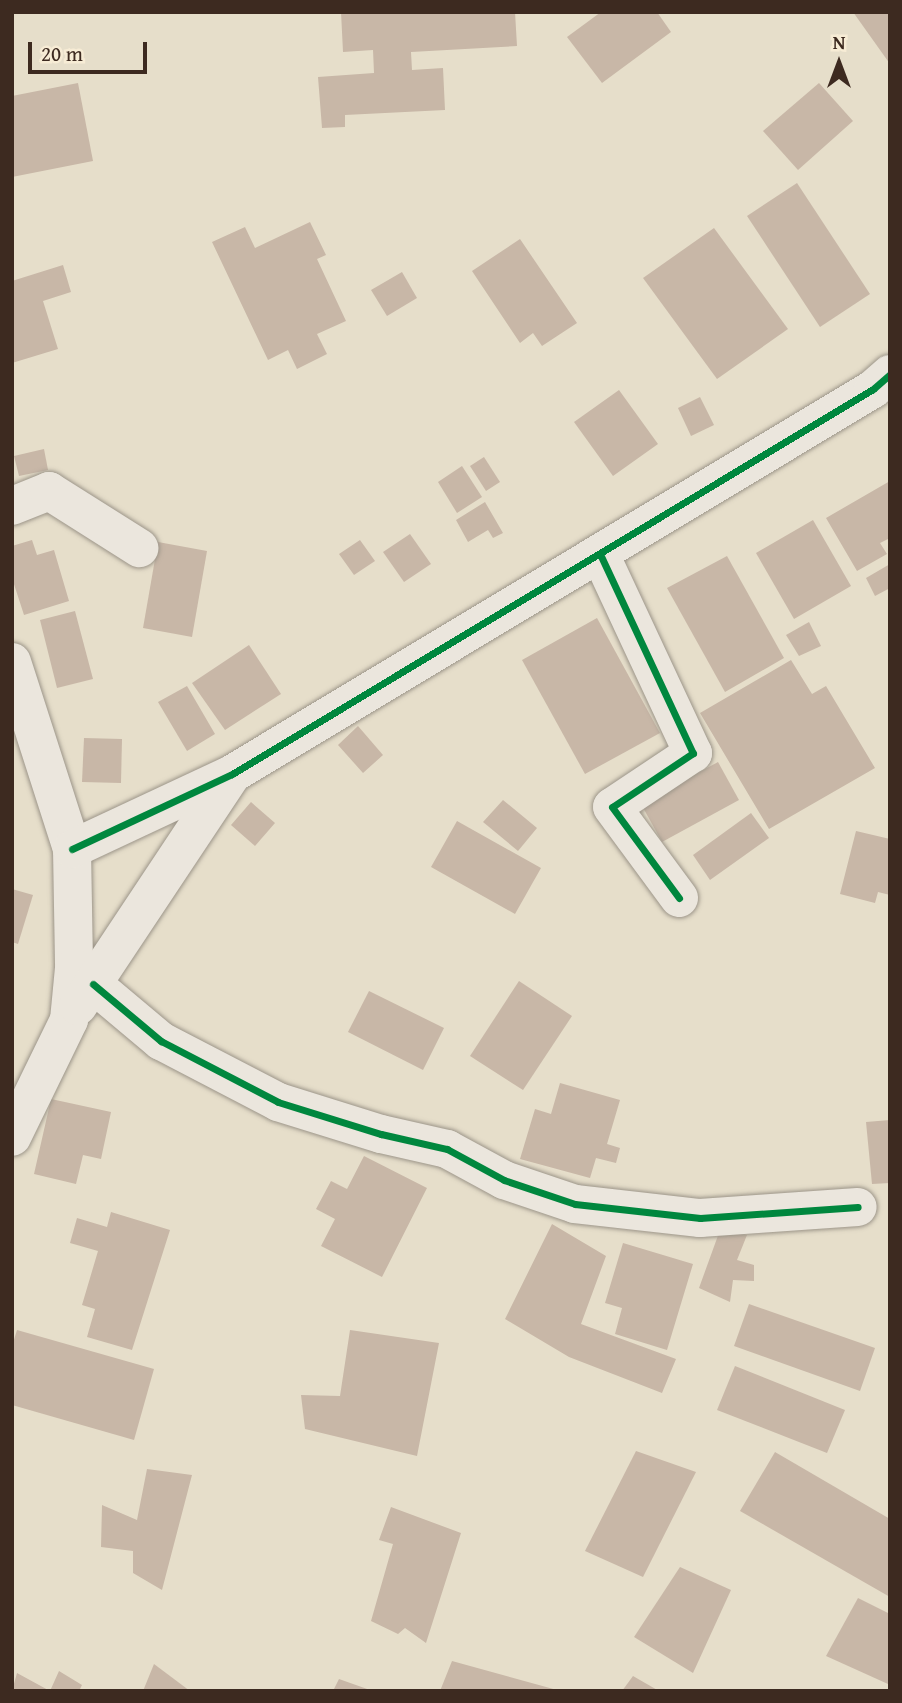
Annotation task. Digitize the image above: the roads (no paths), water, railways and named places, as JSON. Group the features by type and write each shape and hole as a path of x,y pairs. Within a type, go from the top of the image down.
{"street":[{"path":"72,849 232,774 873,389 890,374"},
{"path":"12,506 49,491 139,548"},
{"path":"600,554 693,753 612,807 679,898"},
{"path":"12,662 72,849 75,968 69,1020"},
{"path":"12,1137 19,1102 69,1020 232,774"},
{"path":"93,984 161,1041 278,1102 381,1135 447,1149 505,1180 575,1204 700,1218 858,1206"}]}
